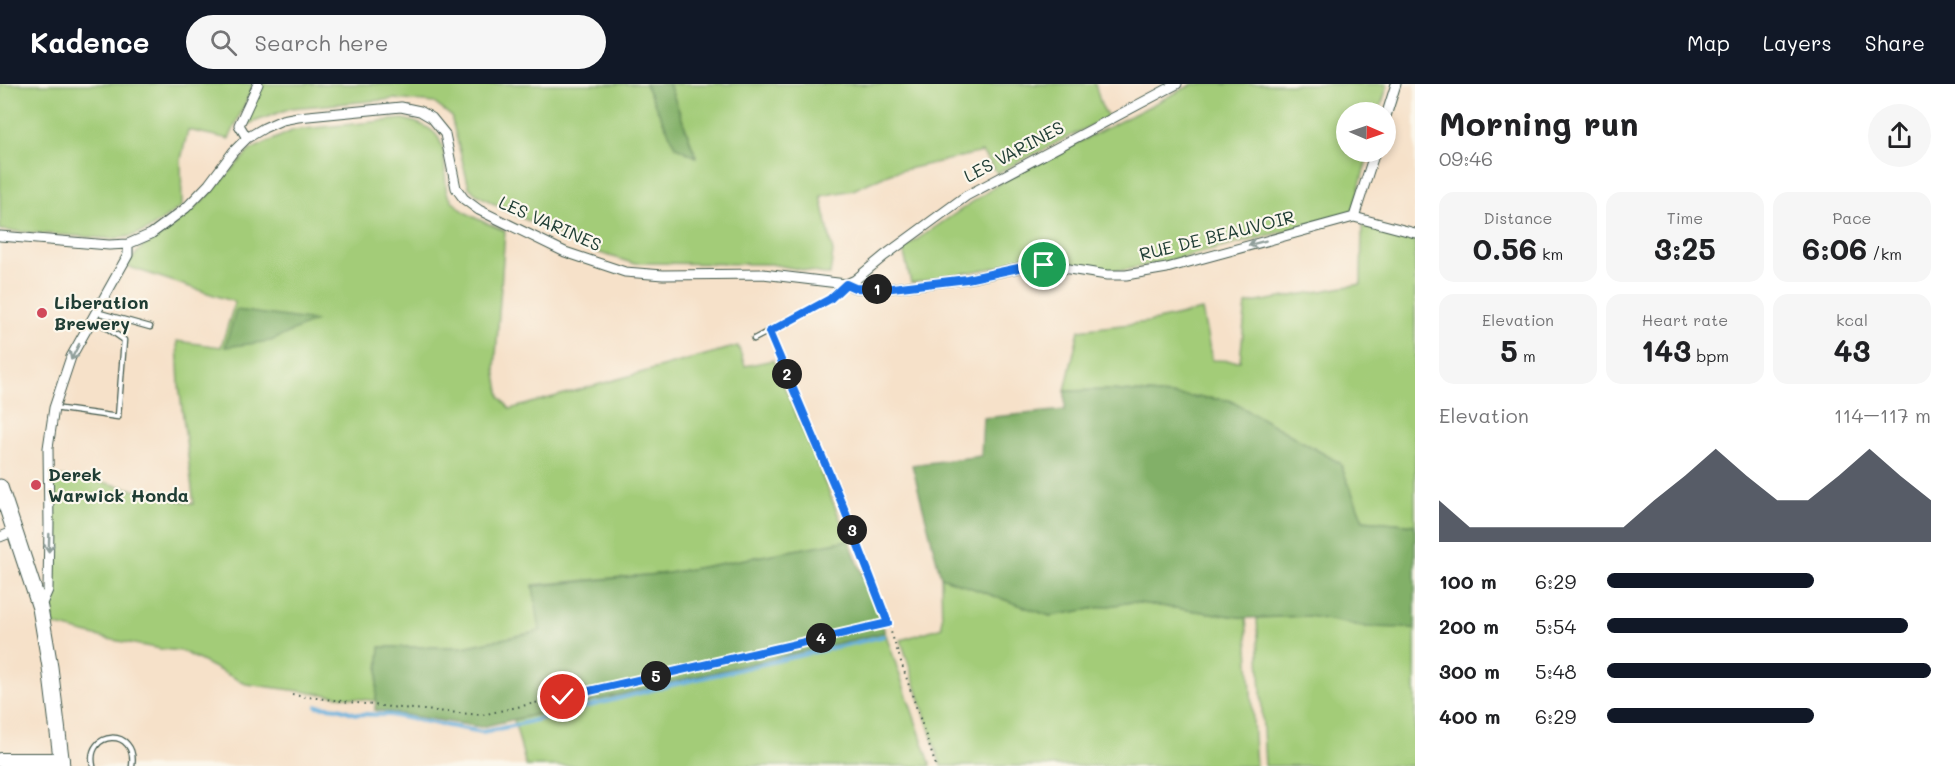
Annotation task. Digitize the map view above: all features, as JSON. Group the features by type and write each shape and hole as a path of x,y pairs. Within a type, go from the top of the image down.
{"main road":[{"path":"0,487 40,608 62,763 0,760"}],"street":[{"path":"247,138 239,125 258,84"},
{"name":"LES VARINES","path":"0,236 109,245 128,244 151,234 186,208 209,184 232,152 247,138 264,128 282,120 298,117 401,107 420,111 432,118 444,134 456,188 464,199 479,210 565,252 625,272 663,275 764,274 846,284 855,280 966,196 1177,84"},
{"path":"1390,102 1396,84"},
{"path":"1354,217 1372,162"},
{"name":"RUE DE BEAUVOIR","path":"846,284 855,288 884,289 967,279 1044,265 1107,275 1126,275 1167,268 1354,217 1415,233"},
{"path":"40,608 48,590 50,524 48,448 54,408 71,357 128,255 128,244"},
{"path":"0,537 15,531"}],"lane":[{"path":"754,339 830,299 846,284"},
{"path":"95,315 150,327"},
{"path":"54,408 118,417 124,340 95,315"},
{"path":"93,766 92,753 95,747 112,737 126,742 132,750 132,766"}],"path":[{"path":"769,332 843,506 888,623 936,766"},
{"path":"292,695 482,715 888,623"}],"green space":[{"path":"0,84 254,84 229,139 188,130 181,159 182,206 148,230 132,236 112,239 0,230"},
{"path":"262,84 645,84 676,147 696,156 669,84 1095,84 1101,105 1108,117 997,173 982,152 890,173 853,190 821,196 833,252 830,275 771,264 632,263 597,252 505,210 476,194 469,187 451,116 434,103 395,99 291,108 246,125 247,117"},
{"path":"645,84 669,84 696,157 676,147"},
{"path":"1193,84 1388,84 1382,102 1336,102 1336,162 1366,162 1352,214 1125,270 1095,270 1054,261 1025,262 911,283 903,249 1005,180"},
{"path":"403,119 425,126 438,136 443,152 446,191 458,207 505,231 495,369 500,397 510,409 738,346 745,366 773,360 849,540 669,573 533,585 541,631 463,647 380,647 376,701 246,684 182,651 108,639 53,625 53,476 102,482 194,504 179,385 177,341 221,347 235,302 126,266 142,247 165,233 207,197 250,150 294,130"},
{"path":"1362,226 1415,240 1415,525 1363,520 1340,463 1229,400 1112,390 1065,391 1079,330 1148,322 1202,310 1212,360 1240,361 1246,304 1361,284"},
{"path":"236,310 315,321 271,341 225,347"},
{"path":"1112,390 1229,400 1340,463 1363,520 1415,525 1415,628 1367,627 1309,616 1246,618 1132,602 1050,616 941,577 912,465 981,456 983,418 1065,410 1065,391"},
{"path":"849,540 885,632 481,727 375,710 380,647 463,647 540,631 533,586 669,573"},
{"path":"941,577 1050,616 1132,602 1246,618 1256,766 941,766 901,640 942,627"},
{"path":"1309,616 1367,627 1415,628 1415,766 1265,766 1257,618"},
{"path":"885,632 931,766 526,766 514,720"}],"waterway":[{"path":"317,706 338,708 356,714 390,715 482,732 884,636"}],"place":[{"name":"Liberation Brewery","path":"42,313"},
{"name":"Derek Warwick Honda","path":"36,485"}],"route":[{"path":"563,697 888,623 843,506 769,332 830,299 846,284 855,288 884,289 967,279 1044,265"}]}
